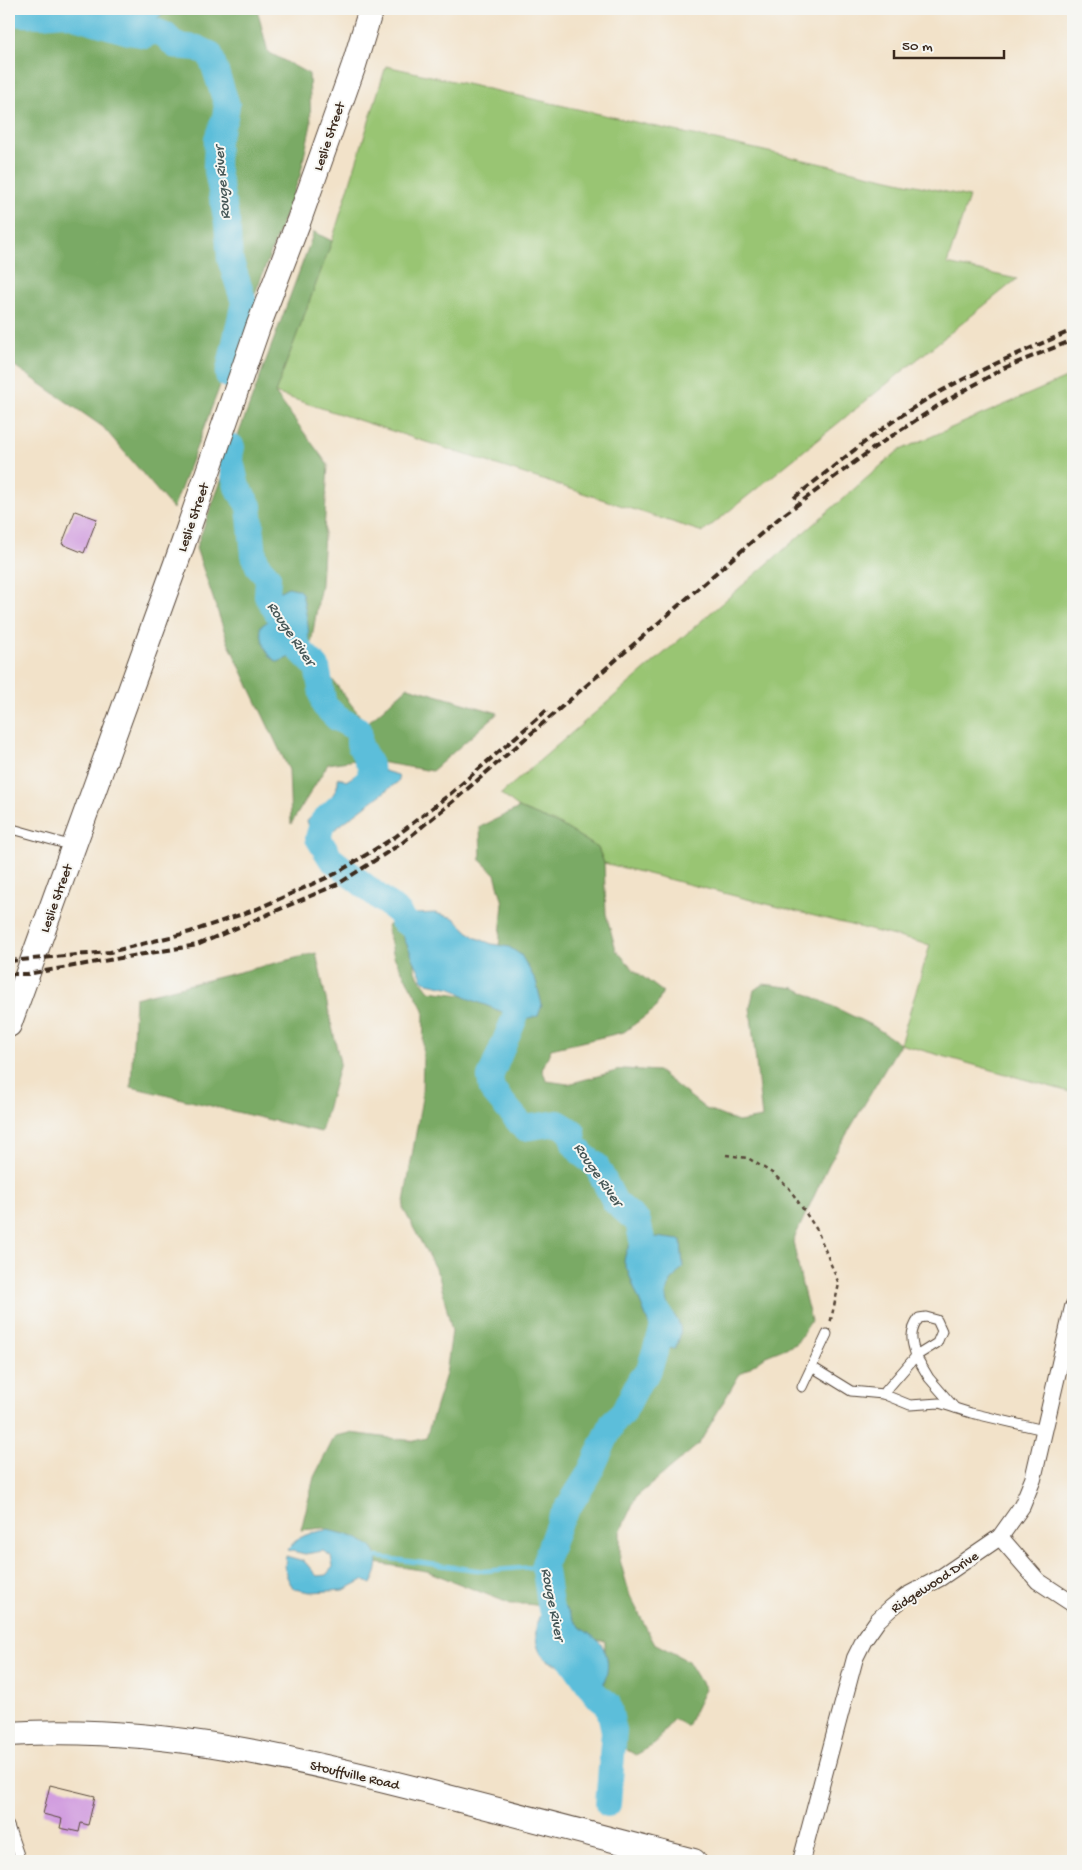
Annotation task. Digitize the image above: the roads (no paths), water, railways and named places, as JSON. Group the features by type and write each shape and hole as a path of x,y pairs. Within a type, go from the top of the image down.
{"street":[{"name":"Leslie Street","path":"9,1025 183,544 258,327 299,220 354,65 371,9"},
{"name":"Ridgewood Drive","path":"801,1861 855,1658 864,1640 878,1620 906,1596 940,1578 1000,1537 1022,1506 1033,1479 1073,1306"},
{"path":"1000,1537 1038,1581 1073,1604"},
{"name":"Stouffville Road","path":"9,1734 84,1733 154,1737 272,1756 320,1765 398,1784 694,1861"}],"lane":[{"path":"9,828 73,846"},
{"path":"884,1394 916,1356 937,1343 942,1331 937,1320 926,1317 919,1318 913,1327 910,1339 916,1356 929,1378 955,1408"},
{"path":"802,1386 827,1334"},
{"path":"812,1367 851,1391 884,1394 910,1405 939,1403 971,1414 1044,1430"},
{"path":"9,1826 21,1861"}],"water":[{"path":"92,9 165,9 159,17 141,23 120,19"},
{"path":"288,587 297,589 302,593 309,636 306,647 293,656 278,662 267,652 260,627 268,621 267,603 269,597"},
{"path":"374,764 377,769 398,775 399,781 327,835 313,838 307,821 332,796 338,784 338,777 346,781"},
{"path":"435,913 454,918 474,937 492,944 509,947 521,955 536,981 542,1005 538,1016 524,1019 515,1017 470,999 452,988 428,983 423,980 397,923 414,914"},
{"path":"639,1235 681,1240 683,1267 670,1284 666,1298 668,1305 679,1322 680,1337 675,1348 657,1350 654,1337 624,1262 628,1247"},
{"path":"327,1530 359,1539 374,1551 377,1560 377,1571 371,1584 363,1580 344,1590 310,1592 294,1589 286,1573 286,1556 304,1561 317,1576 326,1575 333,1567 331,1556 323,1551 305,1554 288,1550 300,1538"},
{"path":"557,1602 565,1608 580,1627 599,1641 606,1653 607,1674 602,1686 594,1697 582,1693 567,1670 546,1659 538,1647 536,1639 537,1623 544,1609"}],"waterway":[{"name":"Rouge River","path":"9,13 41,15 64,13 129,32 146,35 153,30 165,35 176,46 197,48 210,54 227,105 217,139 216,166 227,222 230,259 244,302 228,375"},
{"name":"Rouge River","path":"232,447 230,456 237,487 249,506 254,555 258,566 268,577 267,596 301,651 317,667 324,705 337,718 359,730 359,744 370,765 371,778 323,821 318,838 331,859 399,913 402,920 431,938"},
{"name":"Rouge River","path":"505,987 516,994 515,1017 490,1077 492,1090 524,1128 558,1123 573,1132 574,1144 583,1155 596,1165 615,1202 638,1222 649,1270"},
{"name":"Rouge River","path":"608,1804 614,1731 608,1704 596,1695 558,1641 544,1564 559,1522 589,1474 613,1422 623,1413 640,1380 648,1372 663,1328 660,1315"},
{"path":"377,1557 484,1571 545,1566"}],"railway":[{"path":"794,498 877,433 929,398 982,370 1073,330"},
{"path":"9,974 27,974 197,945 338,884 402,843 457,798 778,519 875,447 939,405 1004,368 1073,340"},
{"path":"9,961 110,952 190,932 257,909 335,874 395,837 450,794 548,709"}]}
